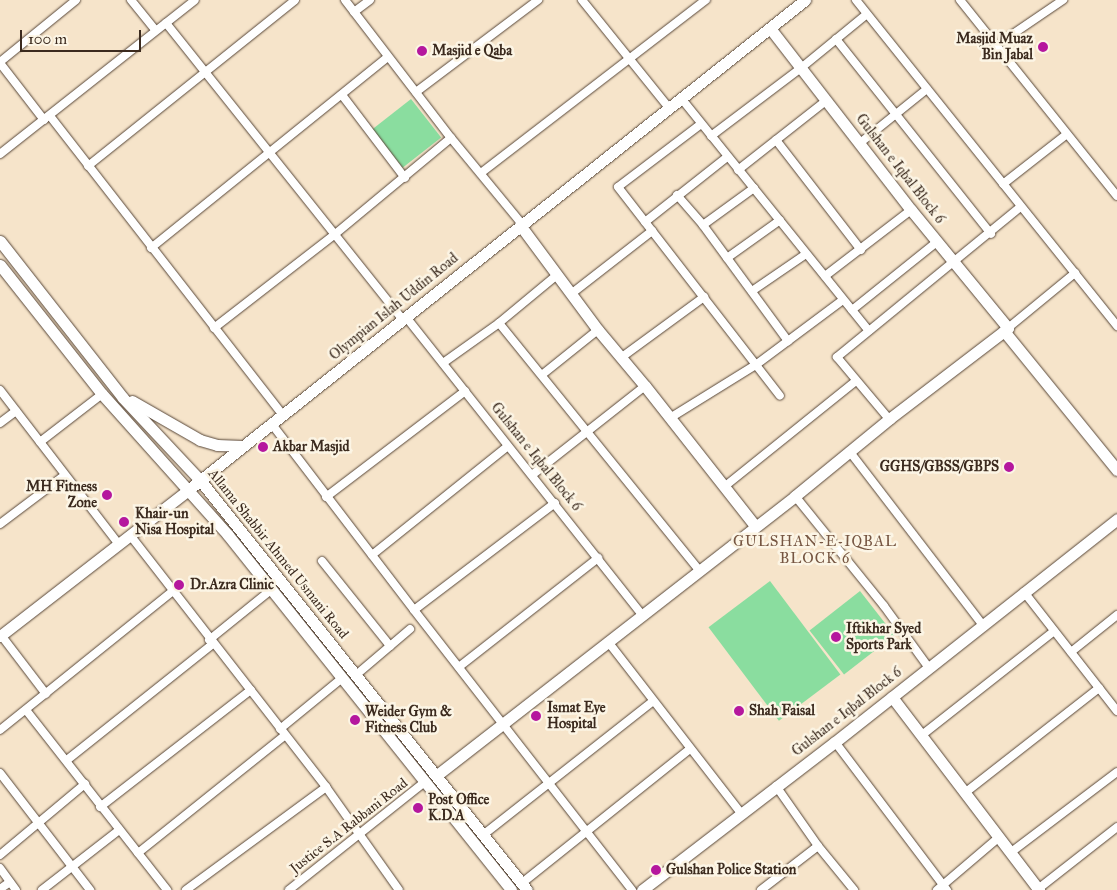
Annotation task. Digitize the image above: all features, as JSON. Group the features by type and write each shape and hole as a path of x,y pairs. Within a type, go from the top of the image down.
{"street":[{"path":"76,0 0,62 88,166 150,248 282,414"},
{"path":"131,0 156,30"},
{"path":"0,154 195,0"},
{"path":"88,166 295,0"},
{"path":"345,0 451,138 521,225 598,330 622,357 755,526"},
{"path":"354,12 370,0"},
{"path":"416,92 538,0"},
{"path":"582,0 669,108"},
{"path":"481,173 631,60 706,0"},
{"name":"Olympian Islah Uddin Road","path":"0,636 188,490 805,0"},
{"path":"856,0 1117,326"},
{"path":"960,0 1117,196"},
{"path":"1007,38 1063,0"},
{"path":"711,136 801,68 867,14"},
{"name":"Gulshan e Iqbal Block 6","path":"166,22 334,235 443,363 643,616"},
{"name":"Gulshan e Iqbal Block 6","path":"770,28 1117,470"},
{"path":"836,39 990,234"},
{"path":"150,248 388,57"},
{"path":"860,143 927,89"},
{"path":"342,95 405,178"},
{"path":"681,98 700,124 869,331"},
{"path":"738,170 827,100"},
{"path":"700,124 618,186 780,396"},
{"path":"1003,184 1067,134"},
{"path":"214,328 334,235 451,138"},
{"path":"776,140 861,250"},
{"path":"644,222 727,157"},
{"path":"703,225 754,188"},
{"path":"677,195 703,225 788,341"},
{"path":"889,419 837,357 954,261 990,234 1020,207"},
{"path":"825,276 912,210"},
{"path":"727,258 780,220"},
{"path":"571,294 652,231"},
{"name":"Allama Shabbir Ahmed Usmani Road","path":"0,241 123,398 200,480 525,886"},
{"path":"852,310 938,241"},
{"path":"752,291 806,254"},
{"name":"Allama Shabbir Ahmed Usmani Road","path":"0,265 102,394 228,535 510,890"},
{"path":"437,775 796,496 889,419 1075,273"},
{"path":"443,363 499,323 557,275"},
{"path":"622,357 704,297"},
{"path":"670,418 757,364 843,300"},
{"path":"499,323 588,430 700,571"},
{"path":"542,374 598,330"},
{"path":"724,487 856,381"},
{"path":"532,475 645,386"},
{"path":"0,390 118,543"},
{"path":"326,497 465,391"},
{"path":"40,442 102,394"},
{"path":"123,398 141,405 170,424 200,440 216,445 242,446"},
{"path":"0,423 16,410"},
{"path":"271,423 326,497 632,890"},
{"path":"372,555 508,446"},
{"path":"850,452 982,624"},
{"path":"0,524 65,475"},
{"path":"796,496 884,606 929,668"},
{"path":"414,610 555,503"},
{"name":"Gulshan e Iqbal Block 6","path":"642,890 892,697 1117,519"},
{"path":"130,535 326,788 399,890"},
{"path":"459,667 598,558"},
{"path":"322,561 390,646"},
{"path":"67,760 272,590"},
{"path":"0,730 173,591"},
{"path":"1024,592 1117,711"},
{"path":"1071,652 1117,615"},
{"path":"356,675 410,629"},
{"path":"922,735 1054,631"},
{"path":"0,636 46,694"},
{"path":"608,643 741,812"},
{"path":"138,853 282,732 341,679"},
{"path":"966,792 1100,688"},
{"path":"100,807 251,690"},
{"path":"892,697 966,792 998,838 1039,889 1117,826"},
{"path":"483,835 653,701"},
{"path":"26,710 67,760 118,830 167,890"},
{"path":"834,742 942,888 998,838"},
{"path":"525,886 587,832 690,749"},
{"path":"1010,853 1117,772"},
{"path":"0,773 90,890"},
{"name":"Justice S.A Rabbani Road","path":"289,890 425,782"},
{"path":"0,855 85,784"},
{"path":"776,786 818,846 854,890"},
{"path":"186,890 326,788"},
{"path":"42,890 118,830"},
{"path":"761,890 818,846"},
{"path":"0,868 16,890"},
{"path":"0,889 10,882"}],"green space":[{"path":"411,99 441,138 403,168 372,129"},
{"path":"770,581 840,674 779,721 709,627"},
{"path":"860,591 894,635 844,675 810,630"}],"place":[{"name":"Masjid Muaz Bin Jabal","path":"1043,47"},
{"name":"Masjid e Qaba","path":"422,51"},
{"name":"Akbar Masjid","path":"263,447"},
{"name":"GGHS/GBSS/GBPS","path":"1009,467"},
{"name":"MH Fitness Zone","path":"107,495"},
{"name":"Khair-un Nisa Hospital","path":"124,522"},
{"name":"Dr.Azra Clinic","path":"179,585"},
{"name":"Iftikhar Syed Sports Park","path":"836,637"},
{"name":"Shah Faisal","path":"739,711"},
{"name":"Ismat Eye Hospital","path":"536,716"},
{"name":"Weider Gym & Fitness Club","path":"355,720"},
{"name":"Post Office K.D.A","path":"418,808"},
{"name":"Gulshan Police Station","path":"656,870"}],"district":[{"name":"GULSHAN-E-IQBAL BLOCK 6","path":"815,550"}]}
